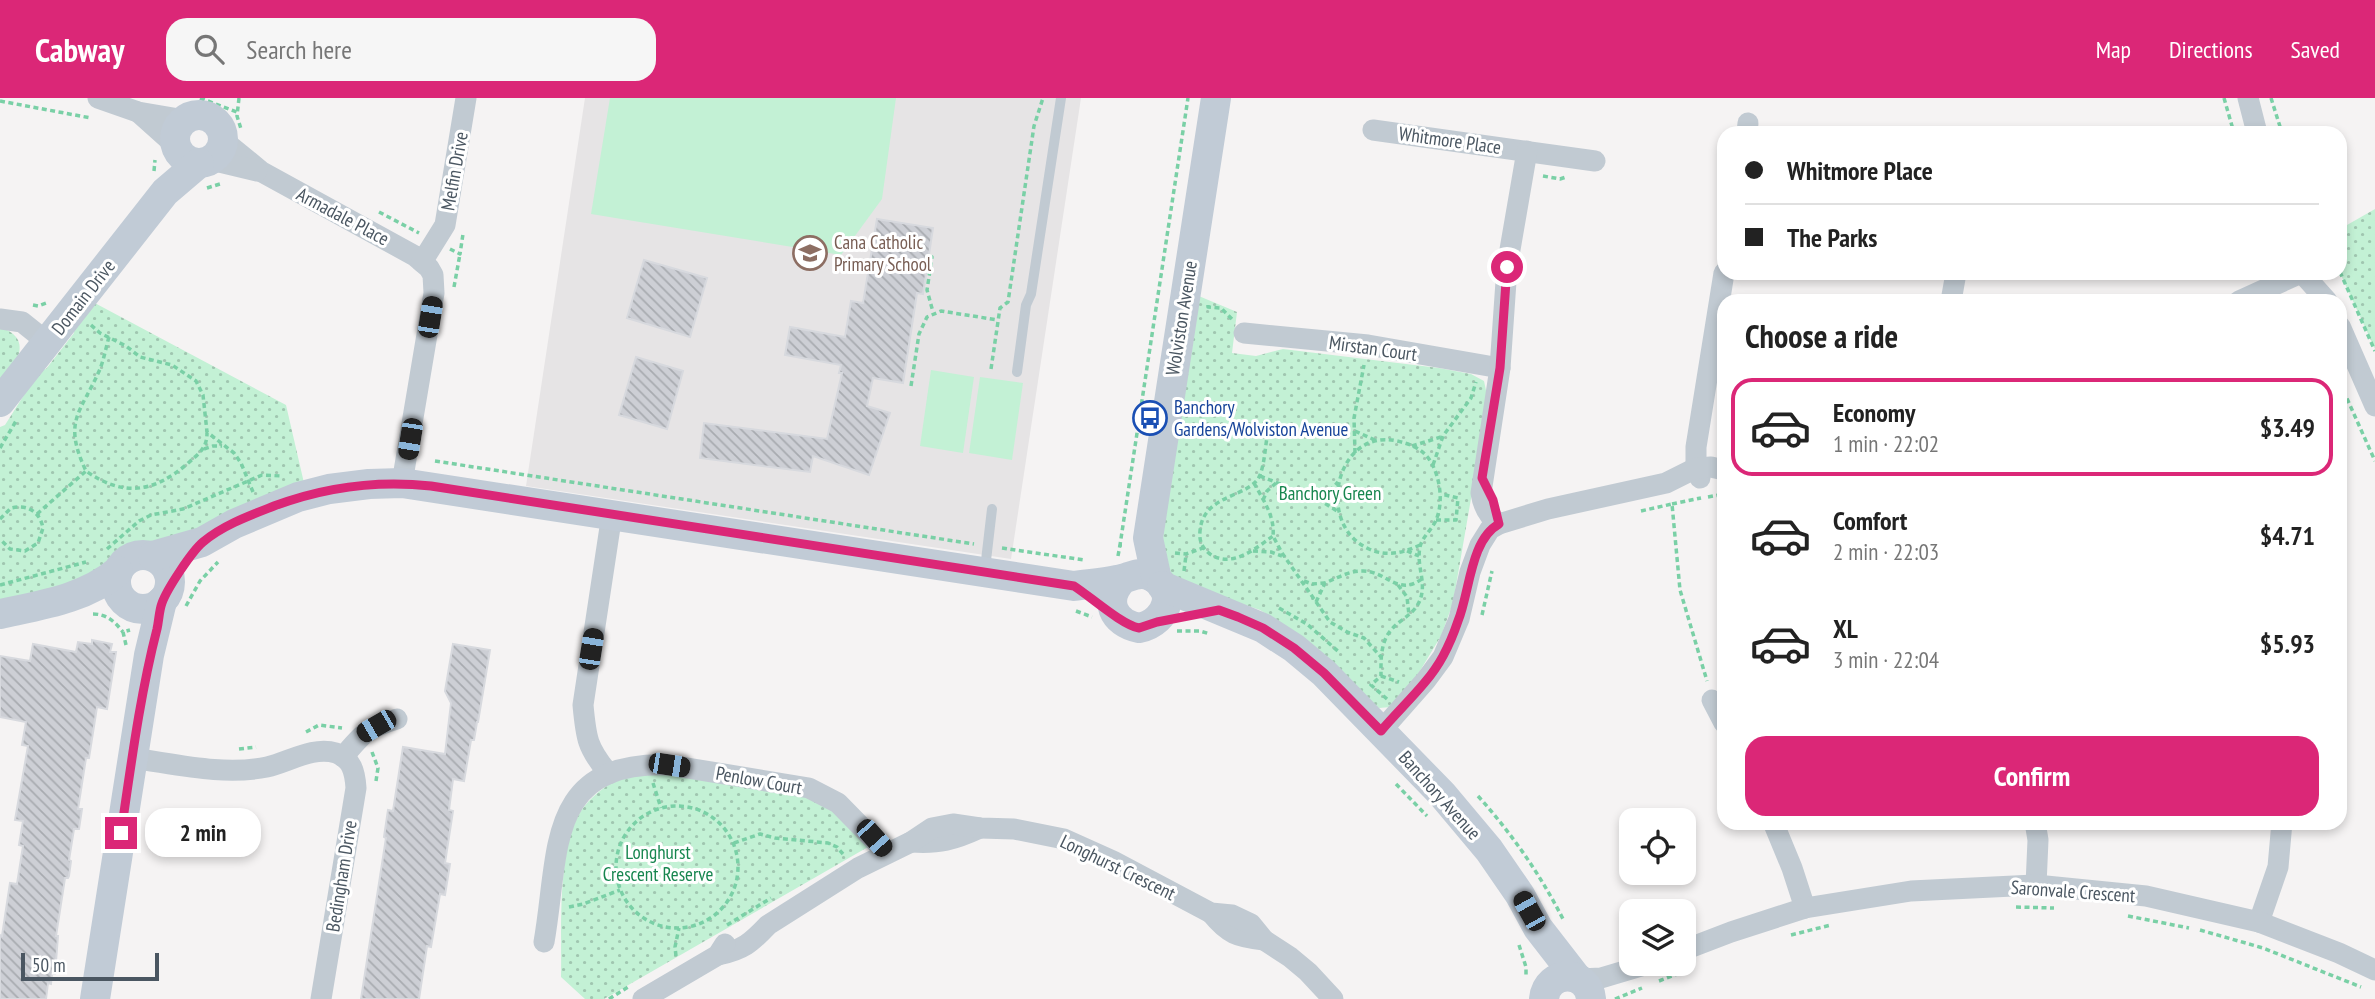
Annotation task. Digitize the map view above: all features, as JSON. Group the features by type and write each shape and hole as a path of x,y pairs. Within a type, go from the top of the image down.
{"street":[{"name":"Armadale Place","path":"98,98 212,136 262,173 405,249 422,262"},
{"name":"Melfin Drive","path":"422,262 445,225 466,98"},
{"name":"Wolviston Avenue","path":"1106,617 1118,573 1137,544 1216,98"},
{"path":"2248,98 2255,126"},
{"name":"Whitmore Place","path":"1373,130 1595,161"},
{"name":"Domain Drive","path":"0,402 212,136"},
{"name":"Whitmore Place","path":"1496,519 1482,478 1490,367 1527,151"},
{"path":"402,484 434,293 433,275 422,262"},
{"path":"2254,294 2286,280"},
{"path":"2308,280 2321,294"},
{"path":"1388,713 1443,657 1466,599 1470,572 1485,536 1496,519 1548,509 1636,501 1669,491 1706,470 1696,447 1717,318"},
{"path":"0,319 22,323 47,342"},
{"name":"Mirstan Court","path":"1245,329 1368,345 1490,367"},
{"path":"2347,342 2375,406"},
{"path":"134,628 172,598 234,524 298,497 329,489 369,484 402,484 612,514 986,559 1074,598 1106,617 1139,628 1220,624"},
{"path":"609,774 593,755 586,736 583,705 612,514"},
{"name":"Wolviston Avenue","path":"1137,544 1160,583 1167,604 1162,627"},
{"path":"112,561 123,563 140,555 211,551"},
{"path":"153,556 167,569 172,598"},
{"path":"0,614 81,594 102,584 112,561"},
{"path":"95,999 132,758 134,628 116,585 112,561"},
{"path":"1074,598 1118,573"},
{"name":"Banchory Avenue","path":"1118,573 1149,575 1220,624 1263,628 1294,648 1324,673 1388,713 1442,794 1489,850 1541,932 1591,990"},
{"path":"81,594 112,597 134,628"},
{"path":"134,628 145,609 172,598"},
{"path":"1712,700 1717,710"},
{"path":"132,758 208,769 243,770 267,767 316,752 325,751 343,757 359,737 376,726 397,719"},
{"name":"Bedingham Drive","path":"321,999 356,788 351,764 343,757"},
{"name":"Penlow Court","path":"544,942 558,841 569,807 592,781 622,768 647,764 669,765 809,788 838,803 887,852"},
{"name":"Longhurst Crescent","path":"643,999 718,954 729,939 746,930 768,925 887,852 911,842 933,844 956,839 980,828 1014,829 1064,839 1113,861 1211,913 1224,929 1240,938 1264,940 1308,972 1333,999"},
{"path":"1776,830 1805,908"},
{"path":"2036,830 2036,885"},
{"path":"2259,922 2278,867 2281,830"},
{"name":"Saronvale Crescent","path":"1696,954 1731,932 1805,908 1910,891 2036,885 2147,896 2259,922 2339,953 2369,979"},
{"name":"Banchory Avenue","path":"1538,992 1541,932"},
{"path":"1538,992 1563,976 1591,990 1622,976"}],"lane":[{"path":"1017,372 1061,98"},
{"path":"986,559 992,509"}],"path":[{"path":"991,369 1000,308 1008,302 1034,126 1043,98"},
{"path":"1118,573 1119,555 1137,544 1188,98"},
{"path":"2224,98 2232,126"},
{"path":"2271,98 2280,126"},
{"path":"0,101 45,107 99,120"},
{"path":"372,208 460,254 464,228"},
{"path":"929,256 932,257 927,290 933,312"},
{"path":"2344,280 2375,351"},
{"path":"1210,293 1208,306 1221,308 1245,329"},
{"path":"911,386 922,324 933,312 998,320"},
{"path":"95,318 91,326 141,357 172,365 196,381 203,395 207,432 204,449"},
{"path":"109,337 101,366 76,415 75,440 86,471 111,486 130,490 152,486 172,476 204,449 225,446"},
{"path":"1355,453 1354,418 1368,345"},
{"path":"1433,467 1443,436 1490,367"},
{"path":"2347,399 2375,461"},
{"path":"1355,431 1376,440 1391,440 1418,448 1429,458 1441,495 1436,520 1420,545 1424,588 1419,603 1409,616 1391,631 1384,643 1381,676 1371,685 1388,713"},
{"path":"207,432 234,453 241,463 261,511"},
{"path":"1268,432 1260,476 1254,484 1218,502 1206,513 1200,534 1203,548 1213,556 1227,559 1238,558 1273,536"},
{"path":"1412,446 1443,436"},
{"path":"1318,499 1339,481 1355,453 1376,440"},
{"path":"435,461 986,559 1094,561"},
{"path":"37,513 86,471"},
{"path":"112,561 139,521 151,515 183,509 265,475 293,475"},
{"path":"1260,476 1318,499 1339,513"},
{"path":"1339,481 1339,513 1343,527 1356,544 1376,552 1398,554 1420,545"},
{"path":"1263,500 1267,491 1276,483"},
{"path":"1254,484 1272,516 1273,536 1329,622 1364,638 1381,657"},
{"path":"1436,520 1456,520 1458,498 1441,495"},
{"path":"1636,501 1672,504 1679,590 1712,700"},
{"path":"0,520 5,512 18,506 37,513 43,528 42,536 33,548 17,551 2,545 0,539"},
{"path":"172,598 200,581 211,551"},
{"path":"1252,551 1284,556"},
{"path":"1407,551 1419,556"},
{"path":"0,585 89,561"},
{"path":"1459,619 1479,627 1493,563"},
{"path":"1301,581 1325,583 1349,572 1364,570 1380,575 1398,585 1407,597 1409,616"},
{"path":"1398,585 1415,584 1423,578"},
{"path":"1316,604 1325,583"},
{"path":"1074,598 1106,617"},
{"path":"1162,627 1200,631 1220,624"},
{"path":"1388,713 1399,682 1406,675"},
{"path":"1381,676 1399,682"},
{"path":"295,737 319,725 347,729 359,737 374,755 378,768 374,793"},
{"path":"229,749 261,747"},
{"path":"1395,783 1432,821"},
{"path":"1473,792 1500,821 1533,866 1541,932 1527,967 1538,992"},
{"path":"661,808 696,808 725,828 734,843 738,862 737,881 729,900 716,914 699,924 679,928 661,926 644,918 630,906 620,890 616,870 618,849 628,831 643,816 661,808"},
{"path":"734,843 760,834 794,841 817,842 838,847 844,853 834,859"},
{"path":"550,910 583,904 620,890"},
{"path":"2017,907 2059,908"},
{"path":"2123,915 2198,930 2369,979"},
{"path":"1791,935 1835,925"},
{"path":"676,956 679,928"},
{"path":"1591,990 1635,976"}],"shaded area":[{"name":"Cana Catholic Primary School","path":"585,98 1081,98 1011,559 526,486"}],"green space":[{"path":"610,98 896,98 882,199 841,255 591,214"},
{"path":"2375,209 2375,349 2343,280 2347,280 2347,225"},
{"name":"Banchory Green","path":"1194,294 1237,312 1232,353 1256,356 1283,349 1439,368 1471,374 1484,381 1488,400 1453,603 1441,636 1409,689 1391,707 1379,708 1367,704 1294,631 1260,610 1171,580 1156,538"},
{"path":"91,301 286,405 304,483 167,548 131,552 114,569 0,607 0,427 5,425 31,384 35,371 46,369 74,333 73,323"},
{"path":"0,327 11,332 20,346 15,363 0,388"},
{"path":"931,370 974,377 963,453 920,446"},
{"path":"980,377 1023,383 1012,460 969,453"},
{"name":"Longhurst Crescent Reserve","path":"630,773 664,773 809,796 836,812 868,847 604,999 585,999 561,977 562,890 568,844 574,824 588,802"}],"building":[{"path":"877,219 933,228 923,294 917,293 903,383 873,378 867,406 890,413 869,475 813,456 810,472 700,458 704,423 827,439 842,373 839,373 841,365 785,355 790,327 845,337 851,301 863,303"},
{"path":"644,260 707,278 690,337 627,318"},
{"path":"636,357 683,371 667,429 619,415"},
{"path":"92,640 112,644 110,652 116,652 107,709 97,707 89,758 86,758 78,809 82,809 79,829 74,829 69,876 65,878 56,936 55,974 52,974 51,984 48,983 46,999 0,999 0,935 2,936 10,883 17,884 23,846 19,845 23,821 15,820 28,746 22,745 26,722 0,717 0,656 30,661 33,644 76,652 78,642 92,644"},
{"path":"453,644 490,650 478,722 474,740 471,740 464,781 453,779 449,810 453,811 445,863 450,864 445,895 440,894 431,947 427,946 419,999 361,999 388,810 393,811 403,747 445,754 451,703 445,691"}],"place":[{"name":"Cana Catholic Primary School","path":"810,253"},
{"name":"Banchory Gardens/Wolviston Avenue","path":"1150,418"}],"route":[{"path":"121,833 149,655 162,601 170,585 202,542 234,524 298,497 329,489 369,484 431,486 1074,586 1122,622 1139,628 1219,610 1263,628 1294,648 1324,673 1381,731 1443,657 1466,599 1470,572 1480,545 1490,529 1499,524 1493,500 1482,478 1500,368 1507,267"}]}
